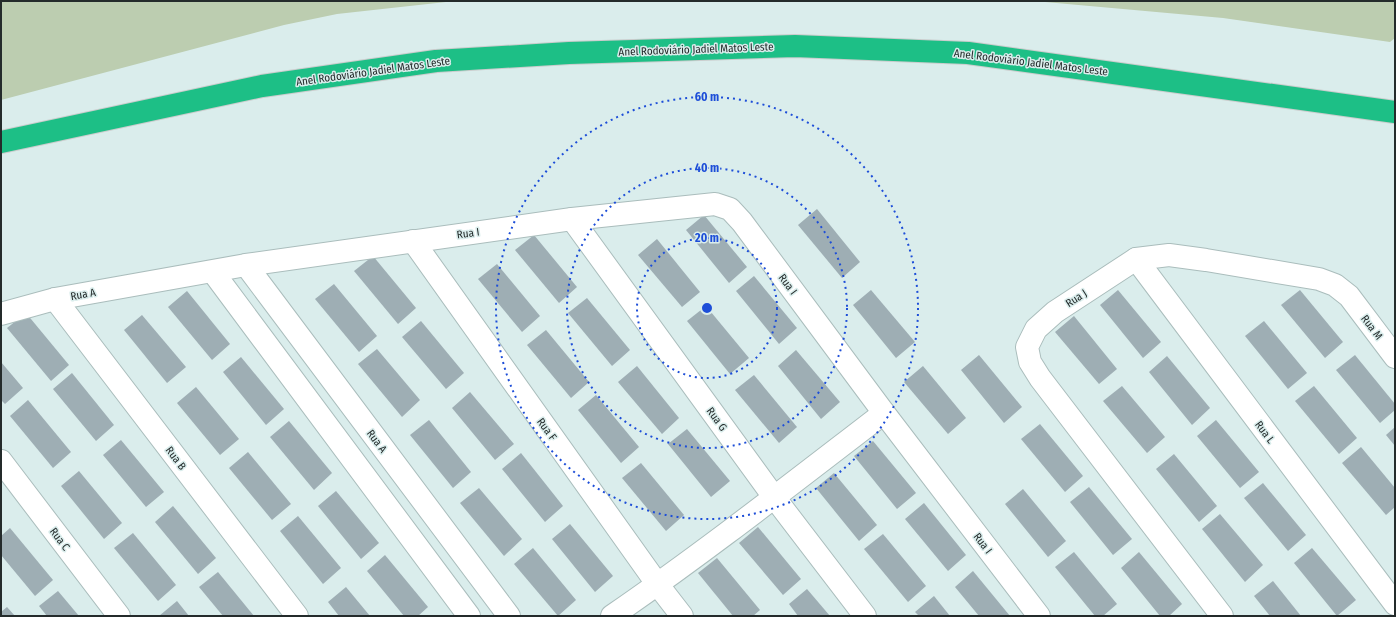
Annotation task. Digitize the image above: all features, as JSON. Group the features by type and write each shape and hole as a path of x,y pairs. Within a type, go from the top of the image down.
{"highway":[{"name":"Anel Rodoviário Jadiel Matos Leste","path":"1,142 262,86 436,61 569,53 795,46 968,53 1395,112"}],"street":[{"name":"Rua I","path":"412,241 572,219 715,204 730,209 742,222 1039,616"},
{"name":"Rua G","path":"572,219 774,498 865,616"},
{"name":"Rua A","path":"1,314 55,299 246,265 412,241"},
{"name":"Rua F","path":"412,241 658,585 682,616"},
{"name":"Rua M","path":"1136,260 1169,255 1319,279 1335,285 1350,296 1395,357"},
{"name":"Rua J","path":"1136,260 1055,312 1036,329 1027,347 1030,362 1040,378 1222,616"},
{"name":"Rua L","path":"1136,260 1395,604"},
{"name":"Rua A","path":"246,265 496,612"},
{"path":"213,272 469,616"},
{"name":"Rua B","path":"55,299 297,616"},
{"path":"612,616 658,585 774,498 884,412"},
{"name":"Rua C","path":"1,461 119,616"}],"green space":[{"path":"1,1 455,1 337,14 284,25 1,100"},
{"path":"1034,1 1395,1 1395,38 1390,42 1223,18"}],"building":[{"path":"817,209 860,262 842,278 798,225"},
{"path":"704,215 747,267 729,283 686,230"},
{"path":"534,235 577,287 559,303 515,250"},
{"path":"657,239 700,292 682,307 638,255"},
{"path":"373,256 416,308 398,324 354,271"},
{"path":"497,264 540,316 522,332 478,279"},
{"path":"754,276 797,328 779,344 736,291"},
{"path":"334,284 377,336 359,352 315,299"},
{"path":"871,290 915,342 896,358 853,305"},
{"path":"1118,290 1161,342 1143,358 1100,305"},
{"path":"1300,290 1343,342 1325,358 1281,305"},
{"path":"187,291 230,344 212,360 168,307"},
{"path":"587,298 630,350 612,366 568,313"},
{"path":"706,306 749,358 730,374 687,321"},
{"path":"26,313 69,365 51,381 7,328"},
{"path":"142,315 186,367 167,383 124,330"},
{"path":"1074,316 1117,369 1099,384 1055,332"},
{"path":"421,321 464,373 446,389 402,337"},
{"path":"1264,321 1307,373 1288,389 1245,336"},
{"path":"546,330 589,382 571,398 527,345"},
{"path":"377,349 420,400 402,417 358,364"},
{"path":"796,350 840,402 821,419 778,366"},
{"path":"979,355 1022,407 1004,423 961,370"},
{"path":"1355,355 1395,404 1395,410 1380,423 1336,370"},
{"path":"1167,356 1210,408 1192,425 1149,372"},
{"path":"241,357 284,409 266,425 223,372"},
{"path":"1,362 23,388 5,404 1,400"},
{"path":"637,366 679,418 662,434 618,382"},
{"path":"923,366 966,418 948,434 904,382"},
{"path":"72,373 114,425 96,441 53,389"},
{"path":"754,375 797,427 779,443 735,390"},
{"path":"1122,386 1165,437 1147,453 1103,401"},
{"path":"1314,386 1357,438 1339,454 1295,401"},
{"path":"196,387 239,439 220,455 177,403"},
{"path":"470,392 514,444 495,460 452,408"},
{"path":"596,395 639,447 621,463 578,410"},
{"path":"28,400 71,452 53,468 10,416"},
{"path":"429,420 471,472 453,488 410,435"},
{"path":"1216,420 1259,472 1240,488 1197,436"},
{"path":"289,421 332,473 314,490 270,437"},
{"path":"1040,424 1083,476 1065,492 1021,439"},
{"path":"1395,427 1395,446 1386,435"},
{"path":"687,429 730,481 711,497 668,444"},
{"path":"121,440 164,492 146,507 103,455"},
{"path":"873,441 916,493 897,509 854,456"},
{"path":"1361,447 1395,488 1395,507 1386,515 1342,463"},
{"path":"248,452 291,504 272,520 229,468"},
{"path":"521,453 563,506 545,522 502,469"},
{"path":"1174,454 1217,506 1199,522 1156,469"},
{"path":"641,463 684,515 666,531 622,478"},
{"path":"79,471 122,523 104,539 61,486"},
{"path":"834,473 877,525 859,541 816,488"},
{"path":"1263,483 1306,535 1288,551 1244,498"},
{"path":"1089,487 1132,539 1113,555 1070,502"},
{"path":"479,488 522,539 504,556 460,503"},
{"path":"1023,489 1066,541 1048,557 1005,504"},
{"path":"336,491 379,543 361,559 318,506"},
{"path":"924,503 966,555 948,571 905,519"},
{"path":"173,506 216,558 198,574 155,522"},
{"path":"1220,514 1263,565 1245,582 1202,529"},
{"path":"298,516 341,568 323,584 280,531"},
{"path":"570,524 613,576 595,592 552,539"},
{"path":"758,527 801,579 783,595 739,543"},
{"path":"10,528 53,580 35,596 1,555 1,536"},
{"path":"133,533 176,585 158,601 114,548"},
{"path":"883,534 926,586 908,602 864,549"},
{"path":"533,548 576,600 558,616 514,564"},
{"path":"1312,548 1356,600 1337,616 1294,563"},
{"path":"1074,552 1117,604 1103,616 1095,616 1055,567"},
{"path":"1139,552 1182,604 1169,616 1160,616 1121,568"},
{"path":"385,555 428,607 418,616 404,616 367,571"},
{"path":"717,558 760,610 753,616 733,616 698,573"},
{"path":"973,571 1010,616 979,616 955,587"},
{"path":"218,572 254,616 223,616 199,587"},
{"path":"1273,581 1301,616 1270,616 1254,596"},
{"path":"346,587 370,616 339,616 328,602"},
{"path":"807,589 830,616 798,616 789,604"},
{"path":"58,591 79,616 47,616 39,606"},
{"path":"934,596 950,616 919,616 915,612"},
{"path":"177,601 189,616 159,616"},
{"path":"7,607 15,616 1,616 1,612"}]}
